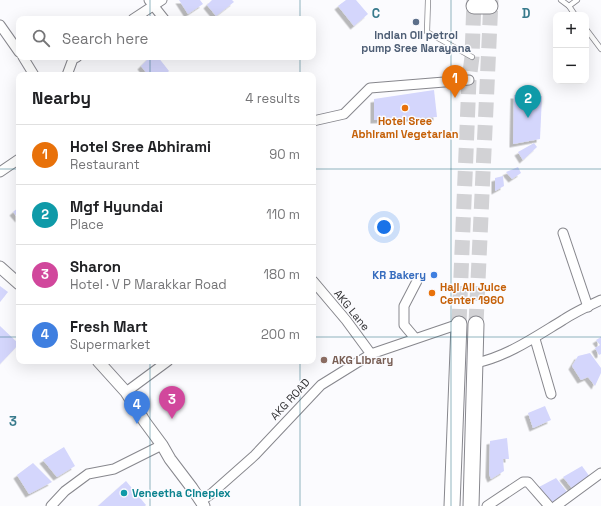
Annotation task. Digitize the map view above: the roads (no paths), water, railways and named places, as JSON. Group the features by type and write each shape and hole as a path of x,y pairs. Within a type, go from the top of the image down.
{"highway":[{"path":"474,6 490,6"},
{"path":"452,506 459,324"},
{"path":"471,506 476,324"}],"street":[{"path":"136,16 151,3 162,0"},
{"path":"151,3 162,16"},
{"path":"0,25 16,48"},
{"path":"25,60 32,72"},
{"path":"68,72 73,60"},
{"path":"316,121 344,114 370,88 469,80"},
{"path":"0,172 16,161"},
{"path":"563,233 588,307"},
{"path":"0,267 16,281"},
{"path":"415,338 404,325 404,306 416,281"},
{"name":"AKG Lane","path":"316,285 346,320 371,354"},
{"path":"476,363 491,360 535,339 564,319 601,300"},
{"name":"AKG ROAD","path":"203,503 255,454 320,385 371,354 459,324"},
{"path":"535,339 552,394"},
{"path":"101,364 126,392 170,459 203,503"},
{"path":"126,392 164,364"},
{"path":"51,506 65,491 88,474 114,469 162,445"},
{"path":"556,506 601,473"},
{"path":"487,506 523,482 528,482 549,506"}],"lane":[{"path":"428,0 427,32 472,57"},
{"path":"561,0 569,6 573,12"},
{"path":"569,6 577,0"},
{"path":"589,33 601,49"}],"tunnel":[{"path":"459,324 469,80 472,57 474,0"},
{"path":"476,324 491,0"}],"place":[{"name":"Indian Oil petrol pump Sree Narayana","path":"416,22"},
{"name":"Hotel Sree Abhirami","path":"455,98"},
{"name":"Hotel Sree Abhirami Vegetarian","path":"405,108"},
{"name":"Mgf Hyundai","path":"528,118"},
{"name":"KR Bakery","path":"434,275"},
{"name":"Haji Ali Juice Center 1960","path":"432,293"},
{"name":"AKG Library","path":"324,360"},
{"name":"Sharon","path":"172,419"},
{"name":"Fresh Mart","path":"137,424"},
{"name":"Veneetha Cineplex","path":"124,493"}]}
